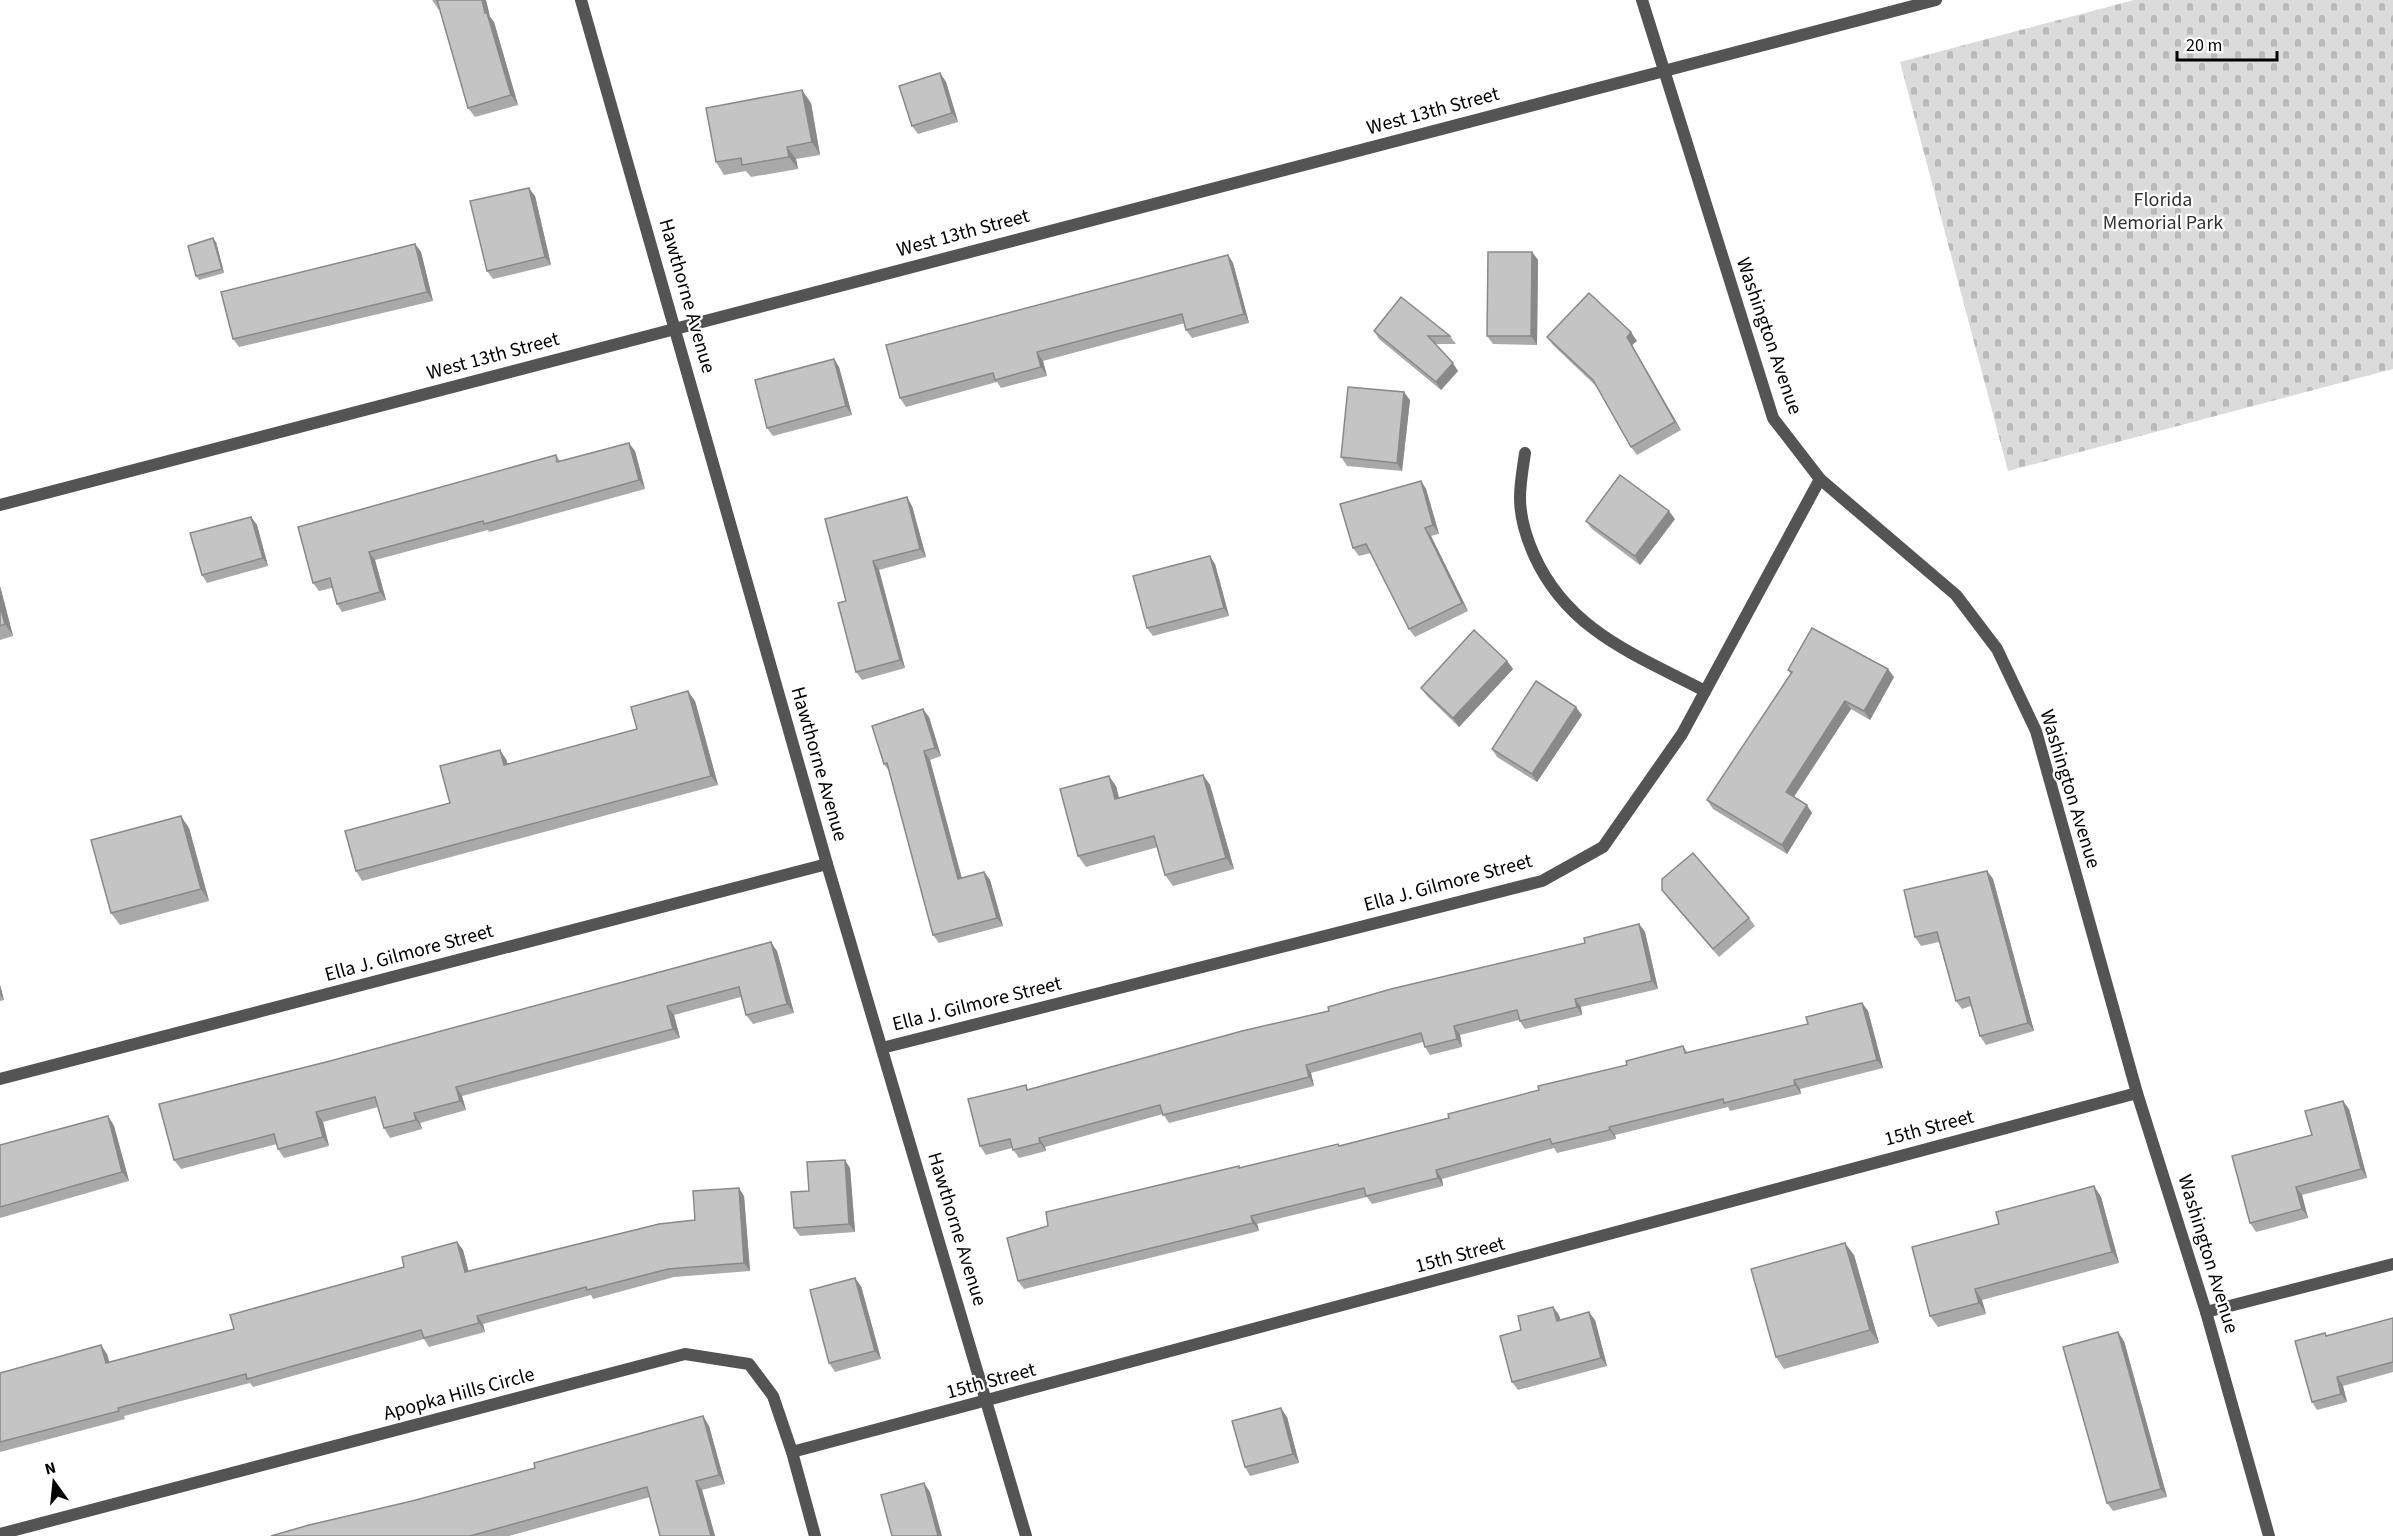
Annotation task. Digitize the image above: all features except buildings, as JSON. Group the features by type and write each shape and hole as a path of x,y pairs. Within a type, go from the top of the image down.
{"street":[{"name":"Hawthorne Avenue","path":"581,0 827,864 1026,1536"},
{"name":"Washington Avenue","path":"1642,0 1773,418 1820,479 1956,595 1997,649 2036,731 2137,1093 2206,1312 2269,1536"},
{"name":"West 13th Street","path":"0,505 1936,0"},
{"path":"1525,453 1520,498 1525,535 1544,578 1562,602 1594,631 1705,691"},
{"name":"Ella J. Gilmore Street","path":"882,1048 1542,881 1603,847 1682,734 1820,479"},
{"name":"Ella J. Gilmore Street","path":"0,1079 827,864"},
{"name":"15th Street","path":"792,1452 988,1402 2137,1093"},
{"path":"2206,1312 2393,1264"},
{"name":"Apopka Hills Circle","path":"0,1534 685,1354 749,1364 773,1396 792,1452 815,1536"}],"green space":[{"name":"Florida Memorial Park","path":"2134,0 2393,0 2393,369 2008,471 1900,62"}]}
